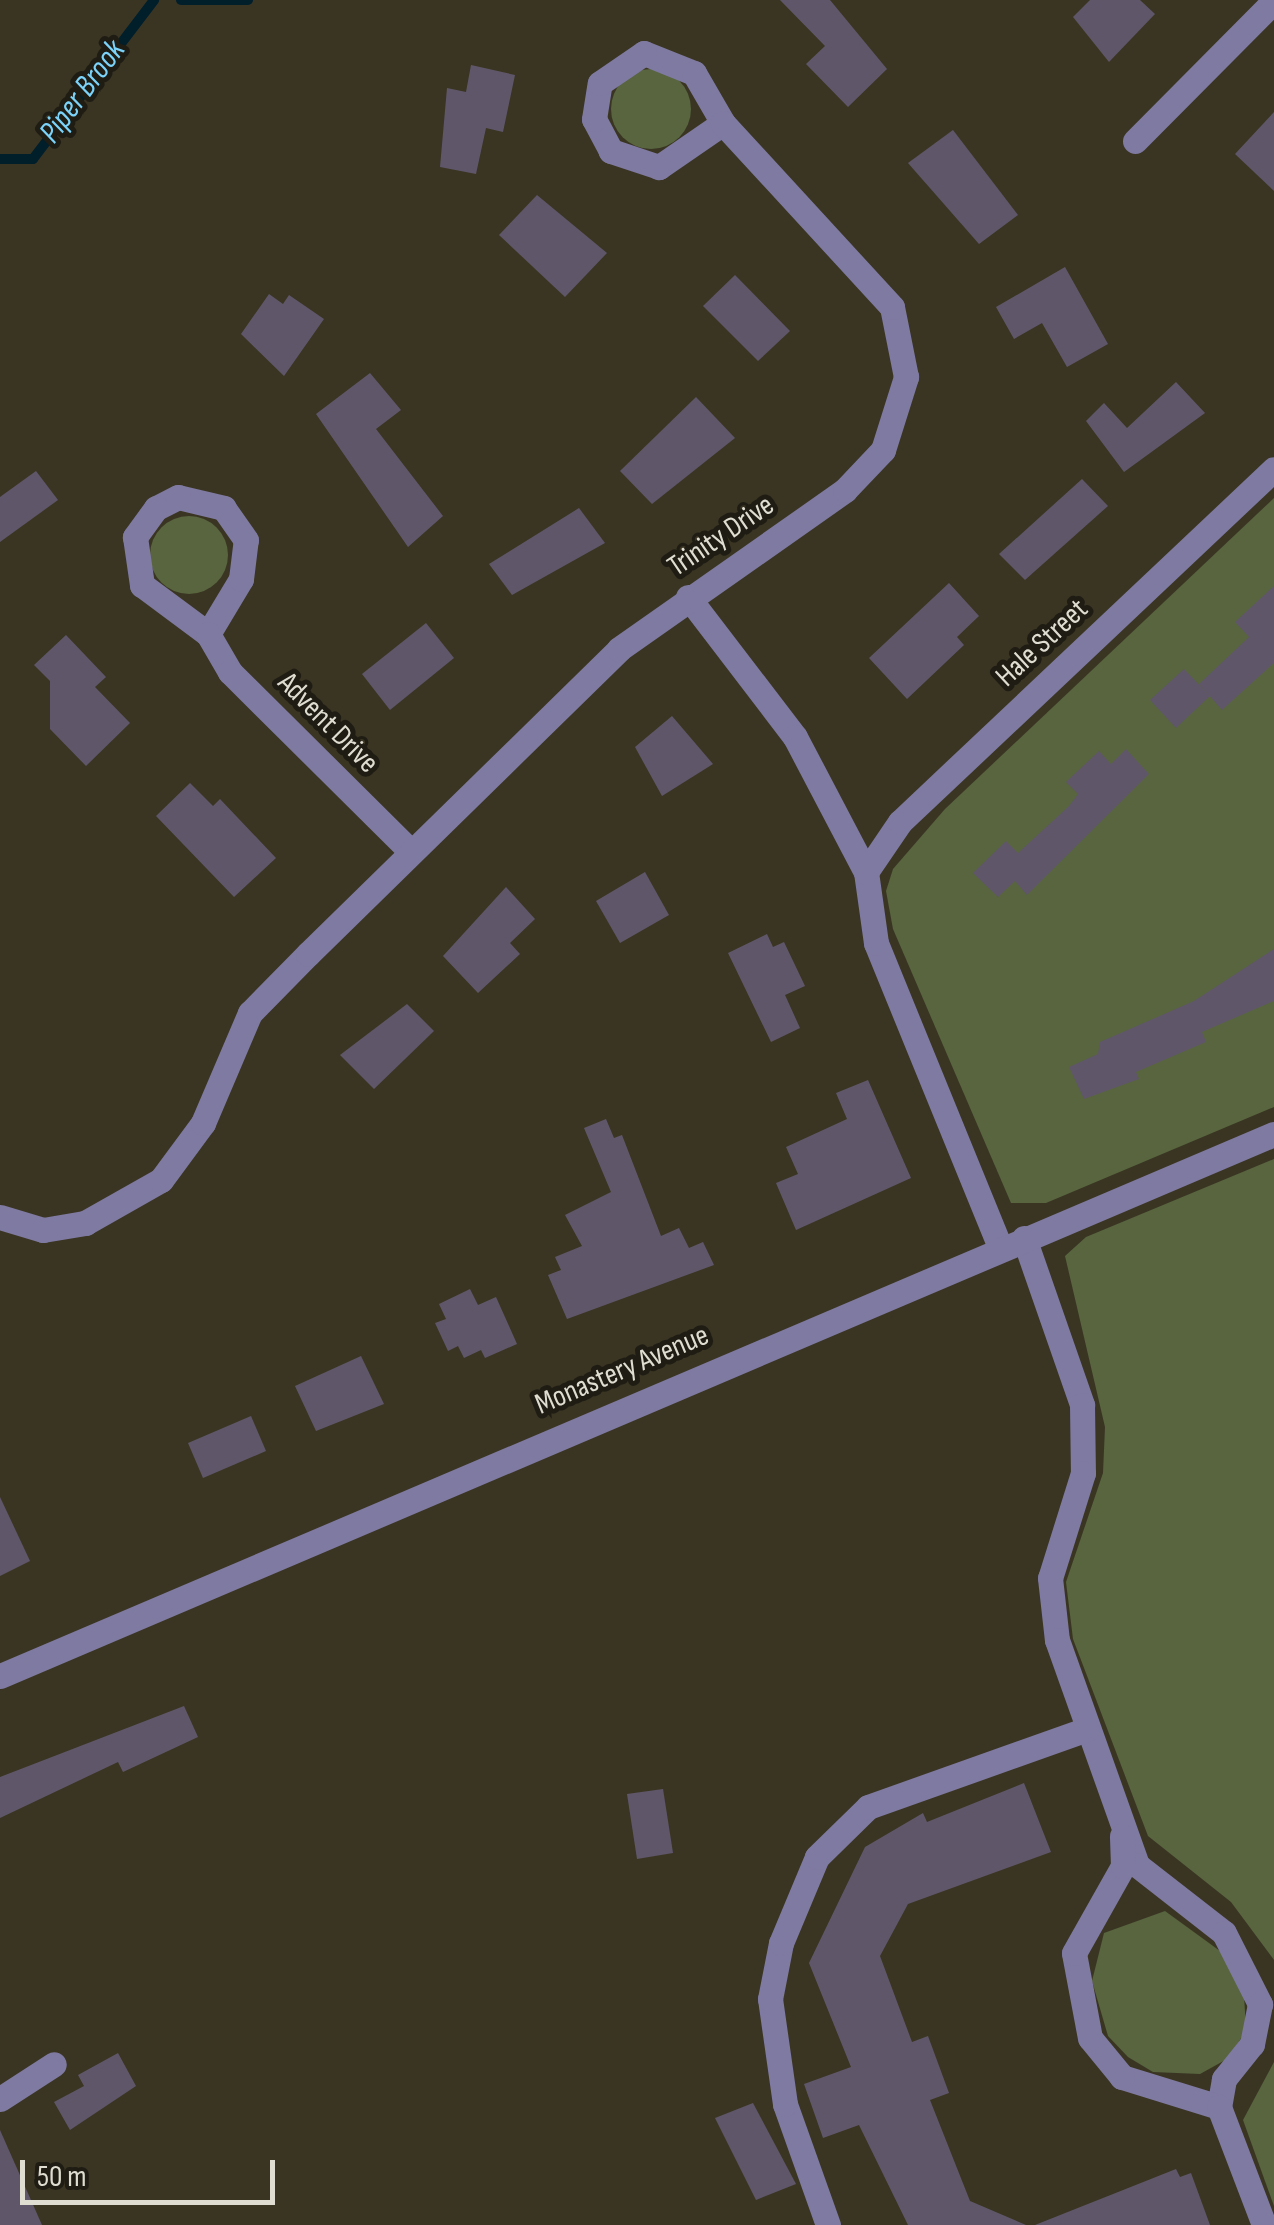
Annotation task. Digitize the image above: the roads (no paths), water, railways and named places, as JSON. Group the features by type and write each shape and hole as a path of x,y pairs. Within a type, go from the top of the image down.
{"street":[{"path":"1135,141 1274,1"},
{"name":"Trinity Drive","path":"0,1217 43,1230 84,1224 161,1180 203,1122 250,1013 308,954 620,649 869,470 895,425 906,377 901,330 882,290 724,123 694,73 662,54 626,58 594,101 600,136 642,167 676,162 724,123"},
{"name":"Hale Street","path":"866,872 900,822 1274,470"},
{"name":"Advent Drive","path":"208,634 241,578 246,540 224,508 178,498 147,516 134,562 150,594 208,634 230,672 411,852"},
{"path":"688,597 795,737 866,872 876,943 1082,1405 1083,1473 1057,1544 1050,1597 1122,1836 1145,1874 1224,1932 1251,1976 1260,2025 1224,2079 1219,2107 1264,2225"},
{"name":"Monastery Avenue","path":"0,1676 1012,1242 1274,1134"},
{"path":"828,2225 785,2104 770,2000 777,1954 817,1857 868,1807 1087,1729"},
{"path":"1122,1836 1122,1866 1074,1953 1090,2038 1122,2078 1219,2107"},
{"path":"0,2098 54,2064"}],"waterway":[{"name":"Piper Brook","path":"0,159 33,159 154,0"},
{"name":"Piper Brook","path":"181,0 248,0"}]}
